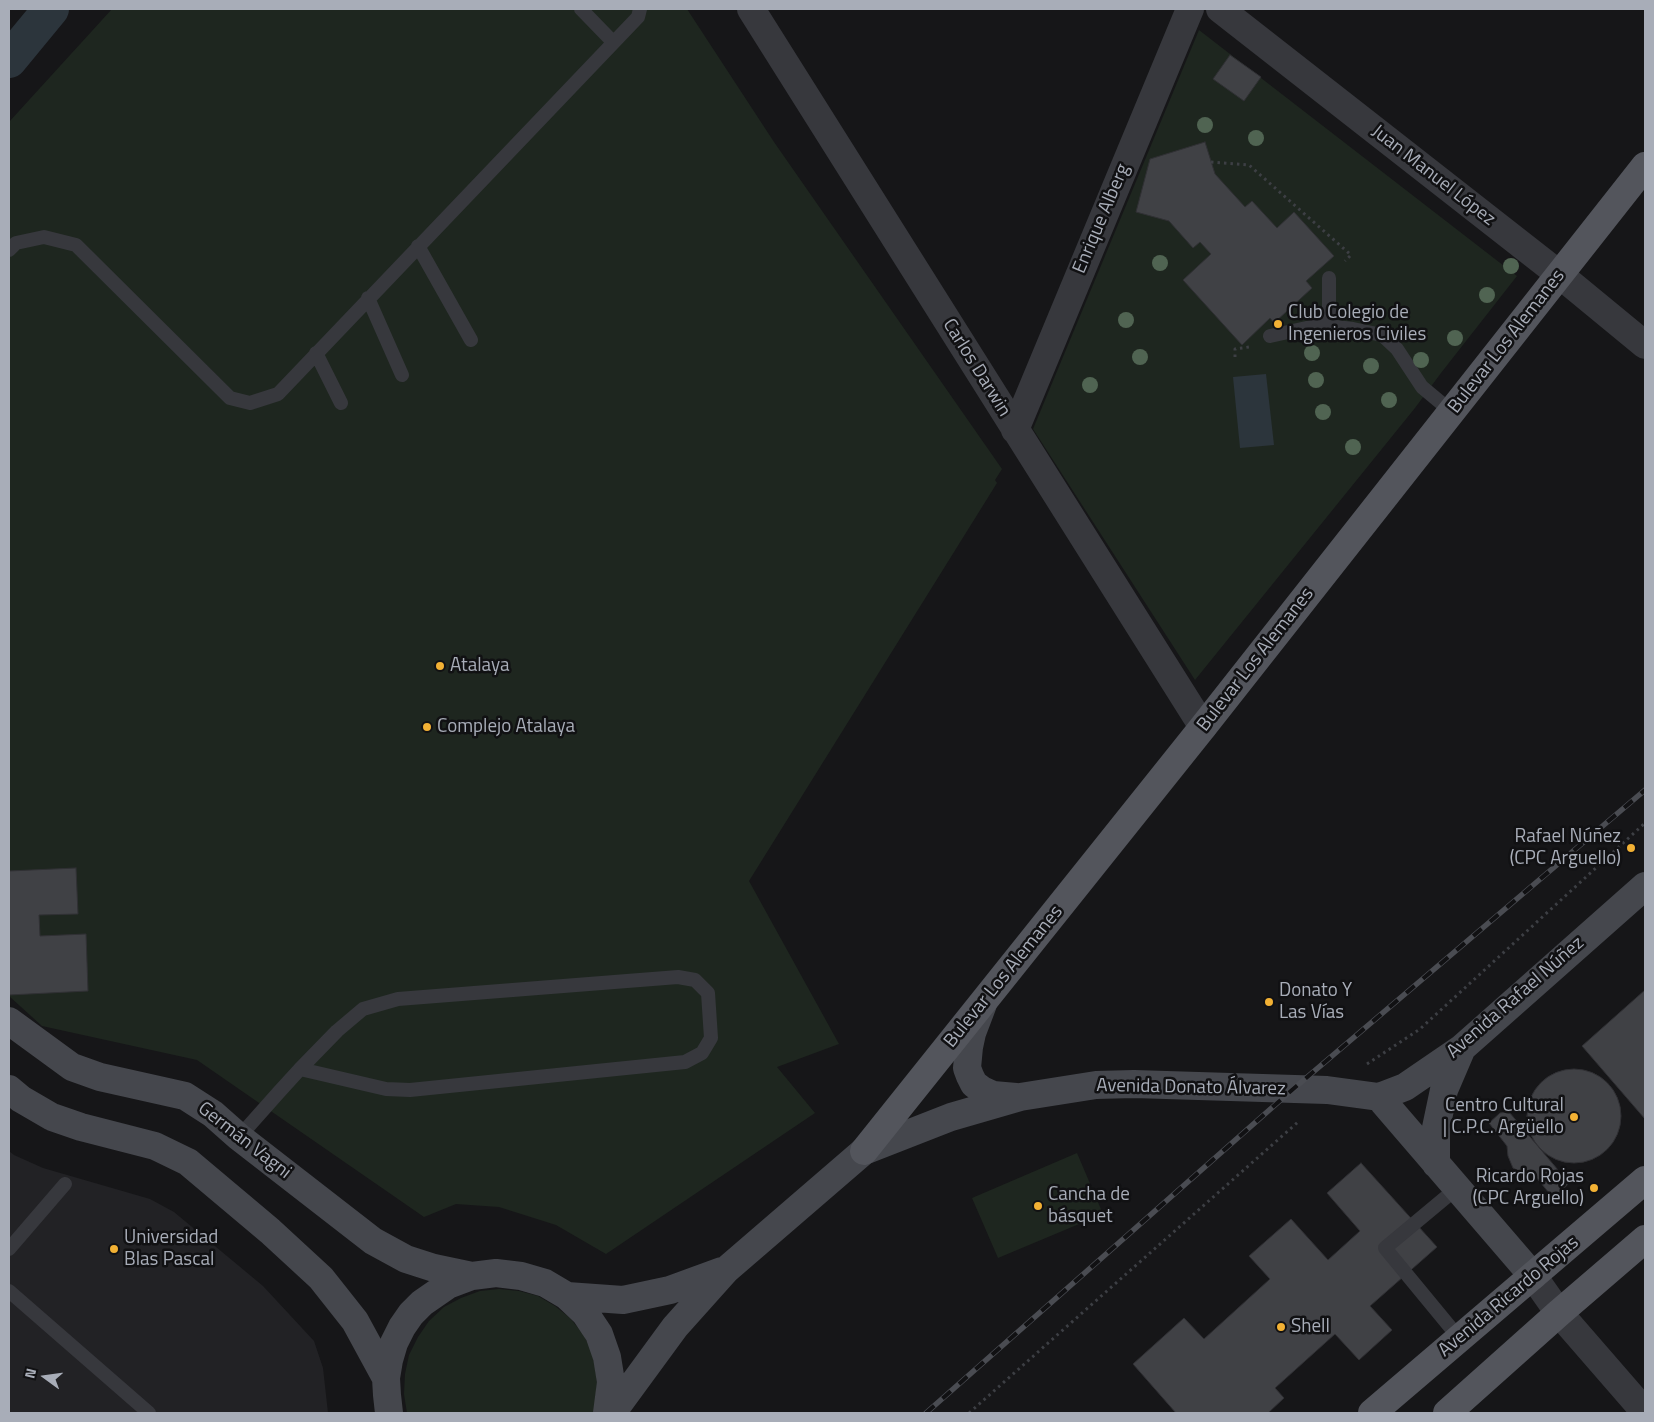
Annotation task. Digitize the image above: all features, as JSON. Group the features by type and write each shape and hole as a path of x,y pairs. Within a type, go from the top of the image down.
{"main road":[{"name":"Bulevar Los Alemanes","path":"864,1151 1203,727 1645,166"},
{"name":"Avenida Rafael Núñez","path":"1379,1097 1405,1087 1462,1048 1645,886"},
{"path":"984,1001 972,1032 969,1047 967,1068 970,1076 974,1084 993,1095 1020,1097"},
{"name":"Germán Vagni","path":"9,1021 72,1068 100,1077 185,1096 213,1114 239,1137 373,1241 406,1259 434,1268 472,1276"},
{"path":"1436,1164 1436,1128 1444,1090 1462,1048"},
{"name":"Avenida Donato Álvarez","path":"612,1413 675,1327 726,1270 864,1151 951,1117 1020,1097 1096,1086 1134,1084 1327,1090 1379,1097"},
{"path":"9,1089 21,1099 52,1117 81,1127 155,1146 188,1162 270,1230 321,1278 355,1321 386,1378"},
{"path":"1379,1097 1533,1276"},
{"name":"Avenida Ricardo Rojas","path":"1372,1413 1645,1180"},
{"path":"1447,1413 1645,1240"},
{"name":"Avenida Donato Álvarez","path":"567,1296 624,1300 670,1290 726,1270"},
{"path":"389,1413 386,1378 394,1343 402,1327 422,1303 441,1289 472,1276 496,1273 522,1276 545,1283 567,1296 584,1313 599,1334 607,1357 611,1382 607,1413"}],"street":[{"name":"Carlos Darwin","path":"751,9 1203,727"},
{"name":"Enrique Alberg","path":"1015,430 1190,9"},
{"name":"Juan Manuel López","path":"1220,9 1560,275 1645,345"},
{"path":"1533,1276 1559,1314 1645,1412"}],"lane":[{"path":"581,9 613,42"},
{"path":"9,250 16,243 44,237 76,245 230,398 250,403 278,394 638,16 640,9"},
{"path":"418,246 470,340"},
{"path":"1329,278 1329,326"},
{"path":"368,298 402,375"},
{"path":"1270,336 1320,326 1382,335 1397,349 1422,387 1452,412"},
{"path":"316,353 341,403"},
{"path":"239,1137 300,1069 337,1031 363,1009 398,999 678,977 696,980 708,993 712,1038 702,1053 685,1062 410,1090 386,1088 300,1069"},
{"path":"9,1249 65,1184"},
{"path":"1457,1188 1385,1248 1460,1339"},
{"path":"9,1291 149,1413"}],"path":[{"path":"1211,162 1249,165 1351,255 1329,278"}],"shaded area":[{"name":"Complejo Atalaya","path":"112,9 687,9 774,142 1002,469 995,480 997,483 749,881 839,1044 777,1067 815,1113 606,1254 556,1225 499,1207 456,1204 424,1217 197,1060 42,1026 9,996 9,122"},
{"name":"Club Colegio de Ingenieros Civiles","path":"1199,30 1517,276 1415,408 1195,680 1033,429"},
{"path":"1266,374 1274,445 1240,448 1233,377"},
{"name":"Universidad Blas Pascal","path":"9,1151 43,1168 150,1199 174,1212 263,1286 314,1341 323,1368 328,1413 9,1413"},
{"name":"Cancha de básquet","path":"1077,1153 1103,1214 998,1258 972,1198"},
{"path":"499,1289 519,1291 538,1296 570,1318 583,1334 591,1349 595,1366 597,1383 594,1413 407,1413 404,1394 405,1374 409,1355 429,1321 444,1307 461,1298 480,1291"}],"building":[{"path":"1230,55 1261,77 1244,101 1213,79"},
{"path":"1205,142 1215,174 1245,207 1252,201 1277,228 1294,212 1334,256 1306,281 1312,288 1274,323 1270,318 1242,345 1183,280 1211,254 1200,242 1193,248 1169,221 1136,212 1150,159"},
{"path":"76,868 78,914 39,915 40,936 86,934 88,991 9,995 9,871"},
{"path":"1645,990 1645,1119 1582,1046"},
{"name":"Centro Cultural | C.P.C. Argüello","path":"1565,1069 1583,1069 1608,1082 1618,1098 1621,1116 1618,1134 1608,1150 1583,1163 1565,1163 1540,1150 1527,1125 1527,1107 1540,1082"},
{"path":"1509,1112 1569,1183 1554,1199 1536,1177 1513,1168 1508,1156 1507,1146 1489,1123 1500,1113"},
{"path":"1361,1163 1437,1247 1370,1306 1392,1330 1359,1360 1335,1334 1275,1388 1284,1398 1268,1413 1176,1413 1133,1364 1184,1318 1204,1339 1270,1279 1249,1256 1291,1219 1328,1260 1360,1231 1327,1193"}],"waterway":[{"path":"9,60 51,9"}],"railway":[{"path":"926,1413 1292,1090 1645,790"}],"place":[{"name":"Club Colegio de Ingenieros Civiles","path":"1278,324"},
{"name":"Atalaya","path":"440,666"},
{"name":"Complejo Atalaya","path":"427,727"},
{"name":"Rafael Núñez (CPC Arguello)","path":"1631,848"},
{"name":"Donato Y Las Vías","path":"1269,1002"},
{"name":"Centro Cultural | C.P.C. Argüello","path":"1574,1117"},
{"name":"Ricardo Rojas (CPC Arguello)","path":"1594,1188"},
{"name":"Cancha de básquet","path":"1038,1206"},
{"name":"Universidad Blas Pascal","path":"114,1249"},
{"name":"Shell","path":"1281,1327"}]}
